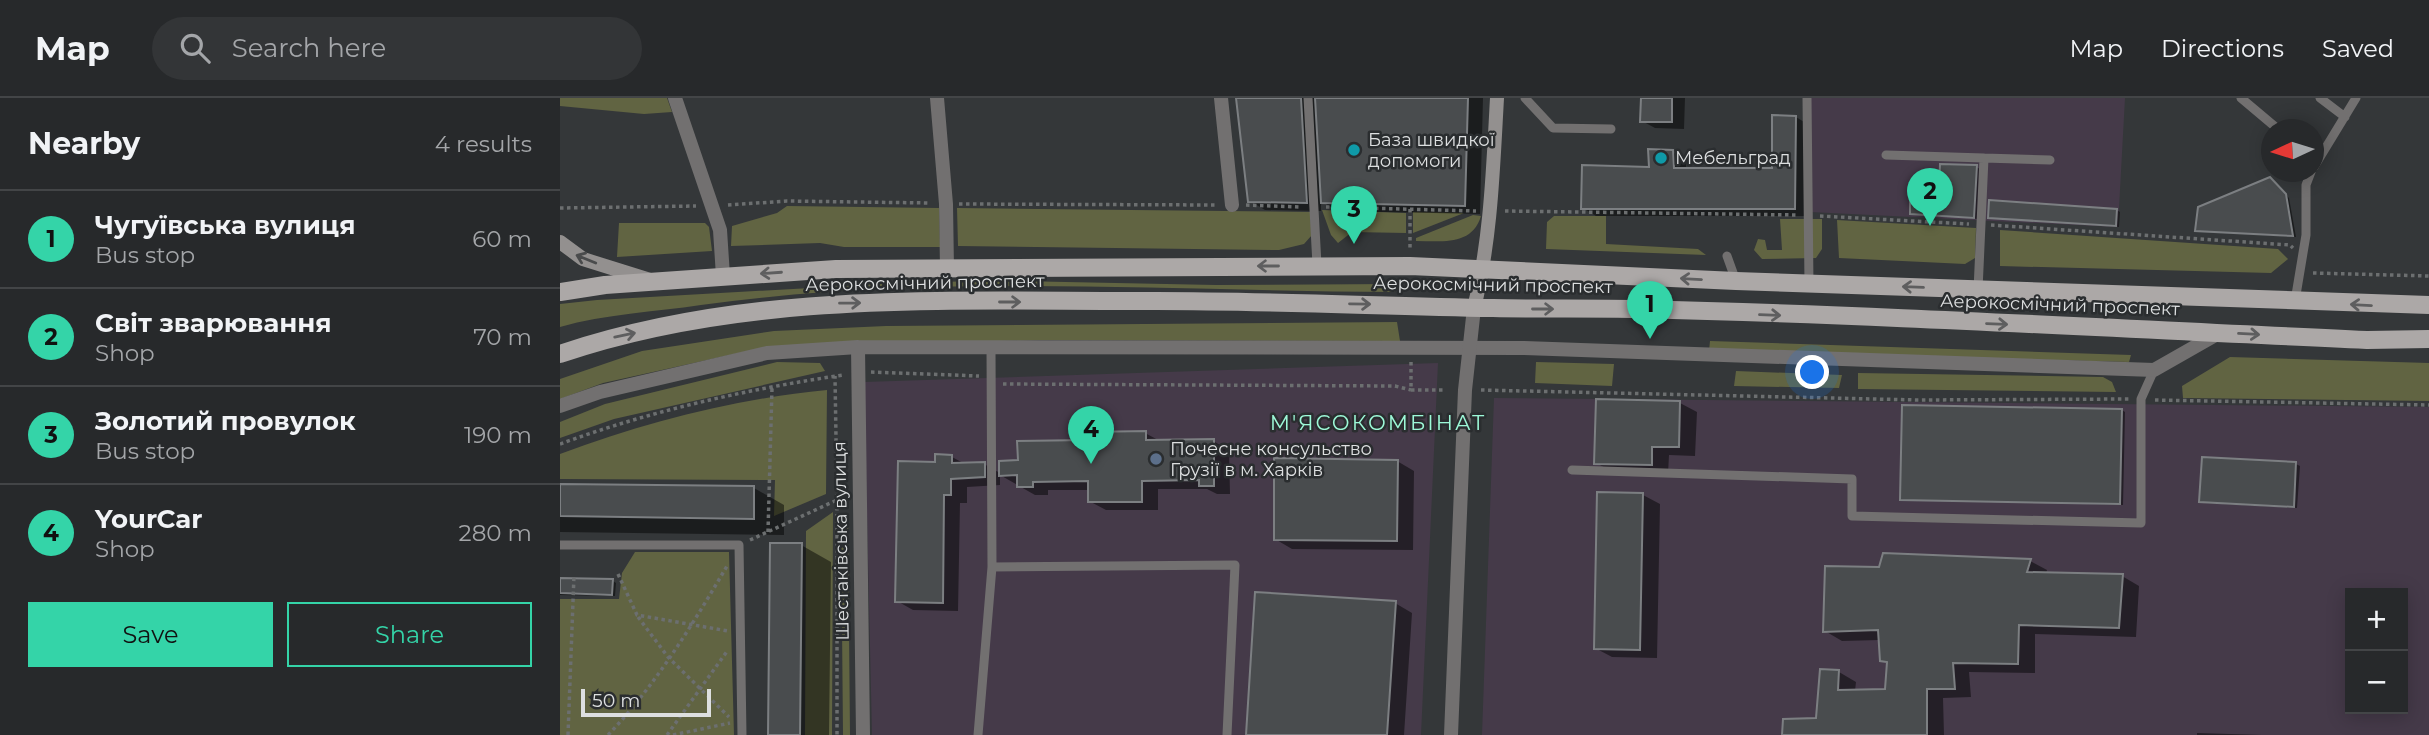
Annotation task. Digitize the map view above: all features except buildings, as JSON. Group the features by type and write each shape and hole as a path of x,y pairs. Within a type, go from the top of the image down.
{"main road":[{"path":"1474,308 1483,271 1491,211 1497,98"},
{"path":"560,242 583,259 658,282"},
{"name":"Аерокосмічний проспект","path":"560,292 723,276 836,269 1317,265 1410,266 1808,284 2429,305"},
{"name":"Аерокосмічний проспект","path":"560,354 603,340 661,327 765,310 836,304 1234,301 1474,308 1636,309 2429,339"}],"street":[{"path":"675,98 720,230 723,276"},
{"path":"937,98 946,204 947,269"},
{"path":"1221,98 1232,205"},
{"path":"1451,735 1468,348 1474,308"},
{"path":"560,406 600,391 766,353 858,347 1468,348 2154,370 2219,333"},
{"name":"Шестаківська вулиця","path":"858,347 863,735"}],"lane":[{"path":"1308,98 1317,265"},
{"path":"1525,98 1553,128 1611,129"},
{"path":"1807,98 1808,284"},
{"path":"2241,98 2266,119"},
{"path":"2320,98 2345,117"},
{"path":"2324,148 2356,98"},
{"path":"1886,155 2050,160"},
{"path":"1978,290 1984,158"},
{"path":"2295,301 2303,261 2307,182"},
{"path":"1727,256 1736,281"},
{"path":"978,735 992,567 991,348"},
{"path":"1572,470 1852,479 1852,516 2141,523 2141,399 2154,370"},
{"path":"560,545 739,545 742,735"},
{"path":"992,567 1235,565 1227,735"}],"path":[{"path":"560,208 787,201 1232,205 1807,216 2290,245 2314,274 2429,276"},
{"path":"1410,209 1410,248"},
{"path":"1411,359 1411,390"},
{"path":"896,373 978,376 1004,384 1395,386 1411,390 1444,390"},
{"path":"835,376 837,735"},
{"path":"560,444 618,423 801,381"},
{"path":"768,532 772,388"},
{"path":"1481,390 1918,400 2141,399 2429,405"},
{"path":"608,735 636,706 693,625 739,545 836,500"},
{"path":"618,574 637,615 668,657 734,723 673,735"},
{"path":"568,735 574,575"},
{"path":"637,615 740,633 667,735"}],"shaded area":[{"path":"1811,98 2125,98 2118,227 1810,212"},
{"path":"1438,363 1421,735 872,735 864,382"},
{"path":"1494,398 2429,407 2429,735 1482,735"}],"green space":[{"path":"560,98 667,98 672,112 644,114 560,106"},
{"path":"787,206 939,208 940,247 844,247 820,243 731,246 732,226 777,213"},
{"path":"957,208 1310,212 1312,235 1304,244 1279,250 958,246"},
{"path":"1322,210 1406,213 1406,233 1352,232 1338,243 1331,235"},
{"path":"1413,212 1464,213 1413,233"},
{"path":"1473,215 1481,216 1477,226 1463,237 1446,241 1416,241 1416,238"},
{"path":"1554,216 1606,216 1606,244 1698,249 1706,255 1546,249 1547,222"},
{"path":"1780,219 1822,219 1822,249 1816,258 1762,259 1754,250 1758,239 1765,240 1767,250 1782,250"},
{"path":"1837,220 1976,228 1975,258 1965,264 1839,258"},
{"path":"619,223 705,223 709,227 712,251 617,257"},
{"path":"2000,230 2278,249 2288,259 2271,273 2000,266"},
{"path":"917,282 1216,285 1396,284 1395,292 1048,286 874,289 701,305 612,316 560,327 560,304 597,300"},
{"path":"1397,322 1400,341 1041,340 766,347 603,383 560,399 560,379 642,351 774,331 886,326"},
{"path":"1710,341 2131,355 2129,362 1709,351"},
{"path":"2230,357 2429,363 2429,401 2183,398 2182,386"},
{"path":"777,362 820,363 825,371 614,419 560,438 560,422 605,404"},
{"path":"1536,362 1614,364 1612,386 1535,383"},
{"path":"1736,371 1842,375 1839,388 1734,386"},
{"path":"1858,373 2103,377 2112,382 2116,392 1858,389"},
{"path":"827,390 826,494 774,516 775,480 560,479 560,454 592,442 691,413 759,399"},
{"path":"833,512 832,735 805,735 806,531"},
{"path":"848,517 850,735 843,735 841,518"},
{"path":"635,552 729,552 734,735 560,735 560,599 619,599 622,573"}],"place":[{"name":"База швидкої допомоги","path":"1354,150"},
{"name":"Мебельград","path":"1661,158"},
{"name":"Світ зварювання","path":"1930,226"},
{"name":"Золотий провулок","path":"1354,244"},
{"name":"Чугуївська вулиця","path":"1650,339"},
{"name":"Почесне консульство Грузії в м. Харків","path":"1156,459"},
{"name":"YourCar","path":"1091,464"}],"district":[{"name":"М'ЯСОКОМБІНАТ","path":"1378,422"}]}
